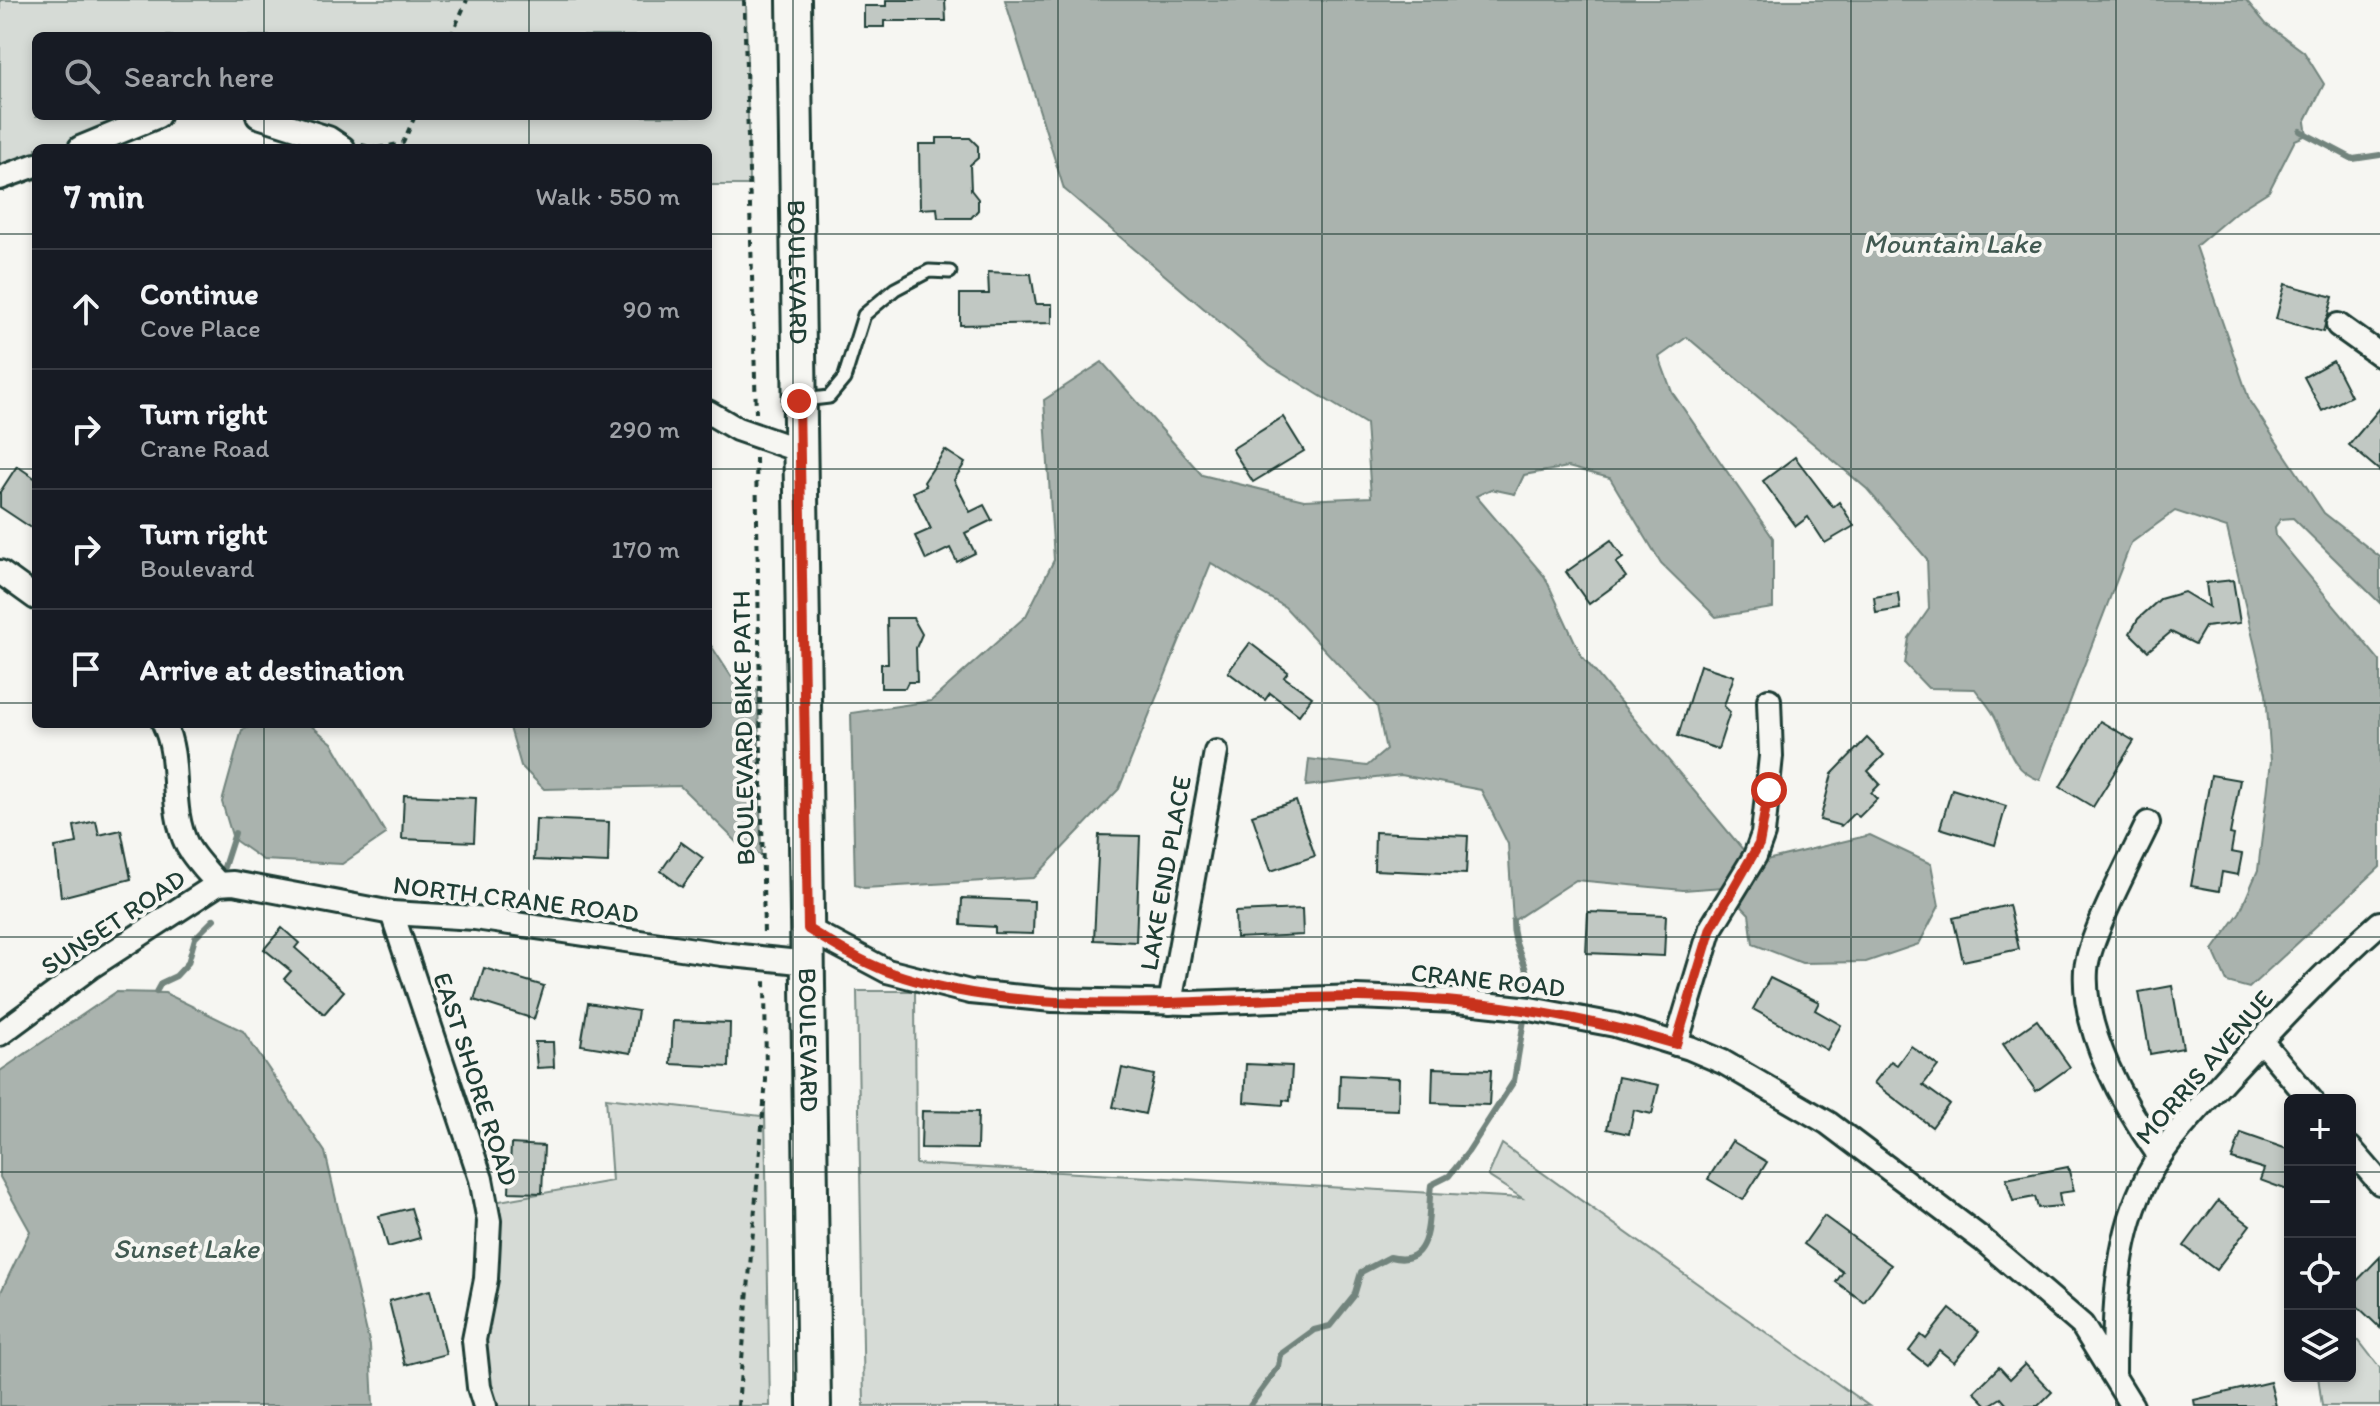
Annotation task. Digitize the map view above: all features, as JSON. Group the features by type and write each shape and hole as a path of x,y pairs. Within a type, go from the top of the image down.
{"main road":[{"name":"BOULEVARD","path":"794,0 814,1406"}],"street":[{"path":"90,144 148,120"},
{"path":"271,120 328,138 337,144"},
{"path":"0,178 32,166"},
{"path":"2338,325 2380,355"},
{"path":"712,414 756,436 801,451"},
{"path":"0,572 32,595"},
{"path":"1676,1044 1717,917 1755,856 1763,834 1769,790 1769,700"},
{"path":"166,728 171,738 176,807 187,846 218,884"},
{"name":"LAKE END PLACE","path":"1170,1003 1216,752"},
{"path":"2148,823 2086,968 2091,1015 2115,1084 2131,1116 2159,1155"},
{"name":"NORTH CRANE ROAD","path":"218,884 233,883 392,913 475,918 809,963"},
{"name":"SUNSET ROAD","path":"0,1034 92,966 218,884"},
{"name":"EAST SHORE ROAD","path":"392,913 476,1164 487,1207 486,1279 474,1340 485,1406"},
{"name":"MORRIS AVENUE","path":"2114,1373 2114,1307 2128,1230 2141,1189 2159,1155 2261,1041 2380,923"},
{"name":"CRANE ROAD","path":"808,929 887,971 970,992 1053,1000 1170,1003 1356,997 1522,1008 1615,1025 1676,1044 1723,1062 1868,1150 2067,1309 2114,1373 2132,1406"},
{"path":"2261,1041 2306,1094"},
{"path":"2356,1155 2380,1183"}],"lane":[{"path":"799,401 829,397 844,379 864,315 895,289 929,271 950,272"}],"path":[{"path":"453,32 467,0"},
{"name":"BOULEVARD BIKE PATH","path":"738,1406 766,1080 753,201 744,0"},
{"path":"398,144 403,143 413,120"}],"shaded area":[{"path":"0,0 746,0 749,185 712,185 712,144 340,144 259,120 712,120 712,32 32,32 32,120 145,120 86,144 32,144 32,166 0,179"},
{"path":"857,991 915,991 916,1164 1522,1198 1488,1176 1502,1144 1869,1406 864,1406"},
{"path":"606,1098 761,1116 765,1110 770,1406 489,1406 478,1363 488,1203 612,1181"},
{"path":"2356,1341 2359,1341 2380,1368 2380,1406 2322,1406 2319,1382 2356,1382"}],"water":[{"name":"Mountain Lake","path":"1005,0 2246,0 2266,24 2304,52 2324,84 2305,122 2307,135 2295,140 2269,191 2236,212 2196,246 2250,402 2324,513 2380,557 2380,603 2293,518 2281,519 2275,527 2276,536 2380,661 2380,867 2249,988 2227,982 2213,950 2240,912 2258,870 2271,761 2266,693 2227,528 2175,511 2131,543 2040,780 2017,764 1990,708 1975,689 1928,688 1905,664 1909,638 1929,609 1927,559 1867,489 1687,337 1659,357 1672,392 1773,538 1773,608 1716,617 1661,563 1610,478 1568,467 1524,475 1515,494 1491,489 1476,496 1545,577 1581,655 1754,863 1870,835 1931,864 1939,906 1919,944 1866,962 1802,963 1753,944 1749,914 1723,887 1683,890 1576,880 1513,921 1508,844 1481,790 1401,775 1306,786 1309,759 1367,766 1386,750 1377,706 1285,607 1211,563 1119,789 1034,878 864,888 855,885 851,713 931,701 1026,616 1054,560 1044,400 1102,362 1202,475 1304,500 1371,497 1366,424 1270,365 1064,189"},
{"path":"712,647 735,682 758,690 761,855 744,849 680,786 544,789 521,766 510,728 712,728"},
{"path":"314,728 332,743 386,834 342,864 263,860 233,839 222,802 242,730"},
{"name":"Sunset Lake","path":"116,992 165,993 243,1031 325,1152 370,1346 373,1406 0,1406 0,1294 30,1231 0,1177 0,1071"}],"building":[{"path":"886,0 945,0 946,21 884,21 884,27 864,27 864,6 886,6"},
{"path":"937,138 970,138 978,146 978,158 970,165 971,190 978,199 978,210 971,218 938,218 937,208 920,209 919,144 937,144"},
{"path":"988,272 1031,274 1036,304 1052,304 1052,323 960,325 960,294 989,294"},
{"path":"2285,284 2333,297 2323,332 2276,319"},
{"path":"2333,361 2351,396 2322,411 2304,377"},
{"path":"2380,408 2380,471 2349,445"},
{"path":"1283,417 1304,451 1253,482 1232,449"},
{"path":"945,450 965,463 954,480 970,512 984,505 992,520 965,533 975,553 957,562 950,548 926,560 915,536 931,529 913,492 926,486 924,482"},
{"path":"1795,457 1833,507 1839,502 1854,526 1825,543 1808,517 1796,526 1763,481"},
{"path":"17,466 32,476 32,528 0,507 0,492"},
{"path":"1611,540 1623,558 1616,563 1626,577 1589,604 1566,572"},
{"path":"2233,580 2240,623 2205,627 2195,644 2171,632 2148,651 2130,633 2138,619 2160,599 2184,592 2209,607 2206,583"},
{"path":"1898,593 1900,609 1876,613 1874,597"},
{"path":"887,618 913,618 922,634 916,648 917,682 908,682 905,688 881,688 881,664 888,664"},
{"path":"1250,643 1288,672 1284,677 1312,697 1299,715 1270,693 1265,700 1228,672"},
{"path":"1700,665 1734,676 1724,706 1730,712 1718,749 1678,736"},
{"path":"2100,721 2134,741 2093,807 2060,787"},
{"path":"1867,738 1884,755 1868,771 1880,784 1871,793 1877,799 1859,817 1854,813 1841,826 1820,820 1832,774"},
{"path":"2211,775 2240,780 2230,834 2234,835 2231,852 2242,854 2238,875 2222,872 2219,891 2191,886"},
{"path":"1952,789 2006,806 1995,845 1940,828"},
{"path":"404,795 476,798 474,842 402,839"},
{"path":"1296,801 1315,856 1271,871 1252,815"},
{"path":"536,819 609,822 608,863 534,860"},
{"path":"96,821 99,835 121,830 131,879 61,897 55,847 77,843 74,826"},
{"path":"1375,832 1468,836 1466,874 1374,870"},
{"path":"1099,835 1140,836 1136,942 1094,940"},
{"path":"681,842 703,858 682,887 661,871"},
{"path":"962,898 1034,901 1033,934 995,933 995,927 961,925"},
{"path":"2009,905 2019,949 1963,961 1953,918"},
{"path":"1302,909 1303,935 1236,938 1235,912"},
{"path":"1588,912 1666,915 1664,956 1586,953"},
{"path":"282,928 299,943 295,948 344,991 324,1014 284,979 291,971 264,949"},
{"path":"484,968 544,986 534,1019 474,1000"},
{"path":"1770,978 1819,1002 1815,1010 1841,1025 1827,1050 1753,1009"},
{"path":"2172,986 2183,1048 2150,1054 2139,992"},
{"path":"588,1003 638,1011 631,1053 581,1045"},
{"path":"2037,1020 2070,1067 2036,1091 2003,1044"},
{"path":"673,1021 730,1023 729,1067 671,1064"},
{"path":"535,1042 553,1042 554,1067 537,1068"},
{"path":"1911,1046 1938,1066 1923,1085 1949,1104 1932,1127 1874,1083 1891,1061 1897,1065"},
{"path":"1246,1064 1292,1066 1290,1101 1283,1100 1283,1105 1244,1102"},
{"path":"1122,1068 1154,1075 1145,1114 1113,1107"},
{"path":"1433,1068 1491,1070 1489,1105 1432,1103"},
{"path":"1340,1075 1399,1078 1398,1110 1339,1108"},
{"path":"1618,1077 1659,1085 1652,1114 1634,1110 1629,1134 1607,1129"},
{"path":"922,1111 978,1112 977,1149 921,1148"},
{"path":"2241,1133 2284,1148 2284,1189 2260,1180 2264,1169 2232,1159"},
{"path":"1732,1141 1767,1162 1743,1200 1708,1179"},
{"path":"511,1144 544,1146 542,1193 509,1192"},
{"path":"2068,1167 2074,1191 2059,1193 2061,1206 2038,1208 2035,1197 2013,1201 2006,1179"},
{"path":"2218,1201 2250,1225 2216,1270 2184,1246"},
{"path":"411,1208 420,1238 388,1247 379,1216"},
{"path":"1824,1216 1891,1265 1864,1302 1836,1282 1843,1272 1804,1244"},
{"path":"2380,1257 2380,1328 2356,1305 2356,1282"},
{"path":"430,1290 446,1354 405,1365 389,1301"},
{"path":"1950,1309 1979,1332 1954,1362 1939,1350 1927,1365 1909,1351 1921,1335 1926,1339"},
{"path":"2025,1364 2052,1392 2038,1406 2008,1406 2001,1398 1988,1406 1974,1392 1999,1367 2010,1379"},
{"path":"2270,1382 2276,1406 2195,1406 2194,1400"}],"waterway":[{"path":"2300,131 2353,159 2380,155"},
{"path":"224,867 235,833"},
{"path":"156,992 161,983 176,976 188,963 195,938 214,919"},
{"path":"1513,921 1516,943 1528,980 1528,1003"},
{"path":"1250,1406 1279,1366 1281,1354 1314,1330 1330,1326 1354,1296 1361,1272 1390,1257 1415,1255 1422,1247 1428,1223 1431,1185 1449,1176 1514,1081 1525,1014"}],"route":[{"path":"799,401 808,929 842,950 887,971 970,992 1053,1000 1192,1003 1356,997 1457,1001 1530,1009 1615,1025 1676,1044 1711,928 1755,856 1763,834 1769,790"}]}
